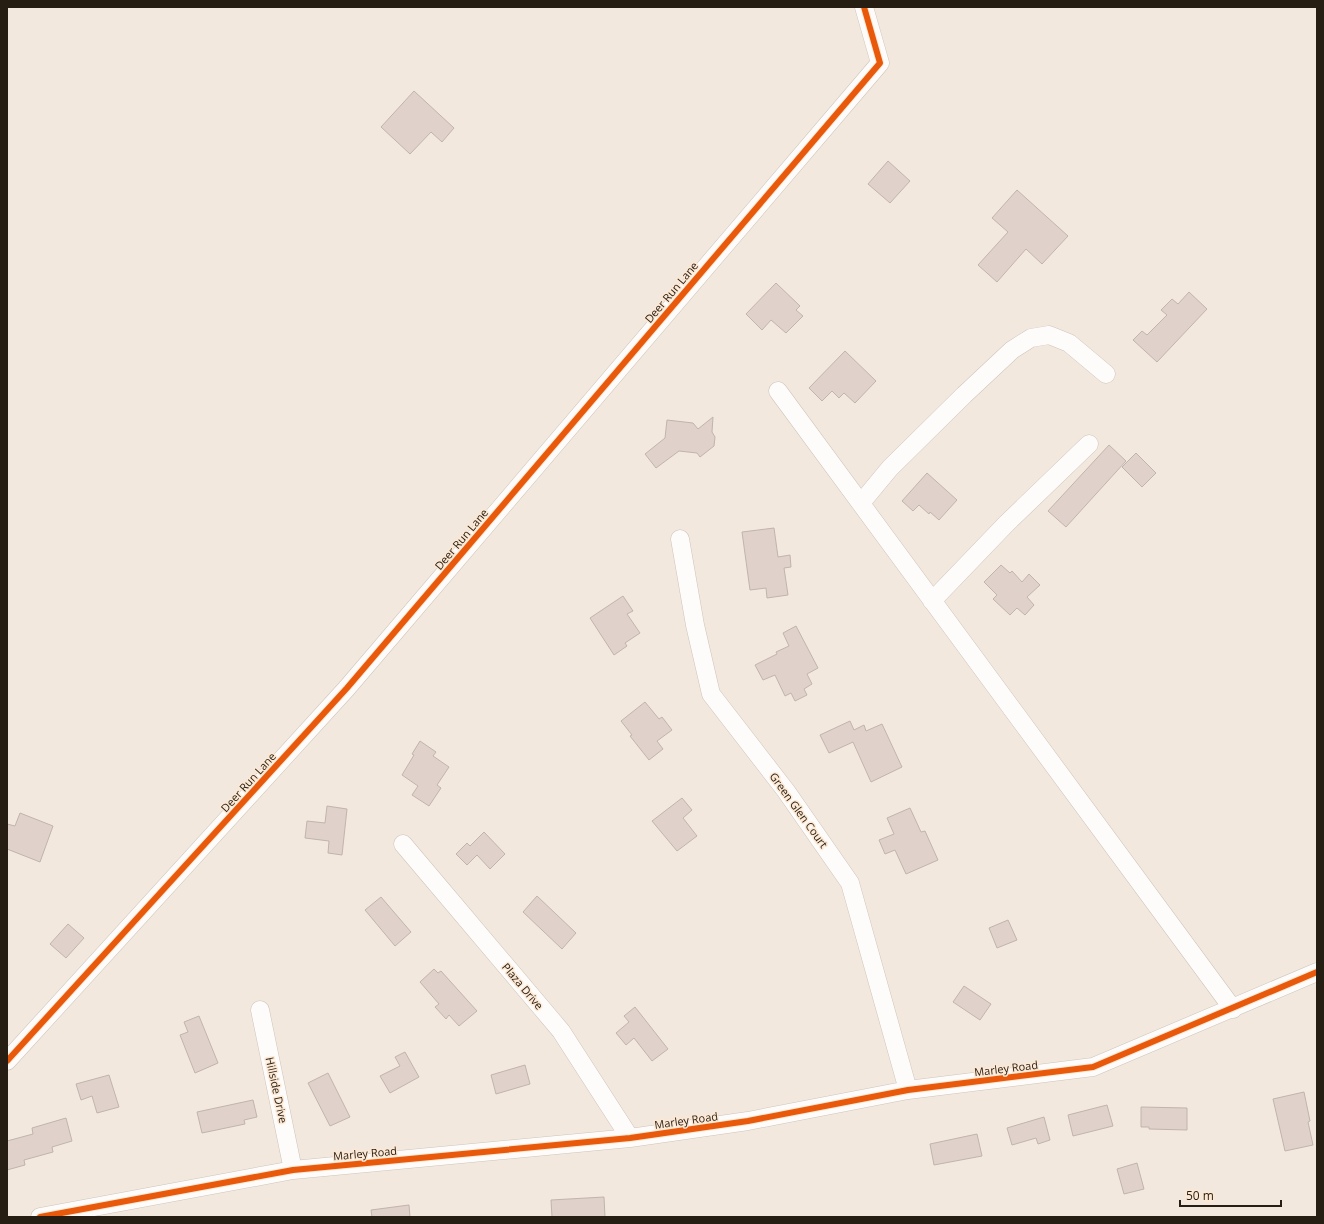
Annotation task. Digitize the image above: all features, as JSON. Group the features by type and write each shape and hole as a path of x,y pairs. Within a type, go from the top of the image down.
{"street":[{"name":"Deer Run Lane","path":"7,1061 347,688 880,63 864,7"},
{"path":"861,504 890,468 964,395 1012,350 1031,338 1049,335 1069,343 1106,374"},
{"path":"778,391 1233,1009"},
{"path":"932,601 1006,524 1089,444"},
{"name":"Green Glen Court","path":"680,539 695,625 711,694 786,791 850,883 908,1090"},
{"name":"Plaza Drive","path":"403,844 561,1031 630,1138"},
{"name":"Marley Road","path":"40,1217 294,1170 630,1138 748,1121 908,1090 1093,1067 1233,1009 1317,972"},
{"name":"Hillside Drive","path":"260,1010 294,1170"}],"building":[{"path":"414,91 454,128 442,142 431,132 410,154 381,127"},
{"path":"888,161 910,181 890,203 868,184"},
{"path":"1017,190 1068,236 1042,264 1026,249 997,282 978,265 1008,232 992,218"},
{"path":"776,283 800,306 796,310 803,316 786,333 771,320 762,330 746,314"},
{"path":"1189,292 1207,309 1157,362 1133,340 1142,331 1147,335 1167,315 1161,310 1172,299 1178,304"},
{"path":"845,351 876,381 855,403 844,393 839,398 832,391 822,401 809,388"},
{"path":"713,417 712,432 715,437 714,446 700,457 697,453 679,451 656,468 645,454 665,438 667,420 693,423 698,429"},
{"path":"1109,445 1126,461 1066,527 1048,511"},
{"path":"1136,453 1156,473 1142,487 1122,467"},
{"path":"927,473 957,500 939,520 919,505 913,511 902,501"},
{"path":"774,528 778,557 790,555 791,567 784,568 788,595 767,598 766,588 750,590 742,532"},
{"path":"1001,565 1010,573 1012,571 1022,582 1029,574 1040,585 1027,597 1034,605 1025,615 1017,608 1010,615 993,599 997,595 984,582"},
{"path":"623,596 633,611 627,614 640,633 625,643 627,646 614,655 590,618"},
{"path":"796,626 818,668 807,674 812,684 804,689 807,695 795,701 791,693 785,696 775,675 763,680 755,665 789,646 783,633"},
{"path":"645,702 659,719 662,717 672,730 657,741 663,749 649,760 630,736 632,735 621,721"},
{"path":"850,721 854,730 864,725 866,731 882,724 902,767 871,782 853,742 829,753 820,735"},
{"path":"420,741 436,752 433,756 449,767 437,785 441,788 429,806 412,795 418,786 402,775 414,755 412,754"},
{"path":"682,798 692,810 683,818 697,836 677,851 652,821"},
{"path":"327,806 347,809 342,855 328,853 329,841 305,838 307,821 325,823"},
{"path":"910,808 921,832 925,831 938,860 906,874 895,850 885,854 879,840 894,834 887,818"},
{"path":"20,813 53,826 40,862 7,849 7,824 15,826"},
{"path":"484,832 505,854 490,869 477,855 467,865 456,854 467,843 470,846"},
{"path":"537,896 576,933 562,949 523,912"},
{"path":"381,897 411,932 395,946 365,910"},
{"path":"1008,920 1017,940 997,948 989,928"},
{"path":"68,924 84,938 66,958 50,944"},
{"path":"434,969 438,973 441,971 477,1011 459,1026 449,1015 446,1019 435,1007 439,1004 420,982"},
{"path":"964,986 991,1004 980,1020 953,1002"},
{"path":"635,1007 668,1049 652,1061 634,1038 626,1045 616,1033 629,1022 624,1016"},
{"path":"199,1016 218,1063 195,1073 180,1035 188,1032 184,1022"},
{"path":"405,1052 419,1077 390,1093 380,1076 400,1066 395,1057"},
{"path":"525,1065 530,1084 496,1094 491,1075"},
{"path":"328,1073 350,1117 330,1126 308,1083"},
{"path":"109,1075 119,1107 97,1113 92,1096 81,1100 76,1084"},
{"path":"1304,1092 1313,1145 1285,1151 1273,1099"},
{"path":"253,1100 257,1117 244,1120 245,1124 202,1133 197,1112"},
{"path":"1107,1105 1113,1126 1073,1136 1068,1115"},
{"path":"1141,1107 1187,1108 1187,1130 1149,1129 1149,1127 1141,1127"},
{"path":"1044,1117 1050,1140 1038,1144 1036,1138 1012,1145 1007,1128"},
{"path":"66,1118 72,1141 52,1147 53,1152 24,1160 25,1165 7,1170 7,1141 33,1134 32,1128"},
{"path":"977,1134 982,1156 934,1165 930,1144"},
{"path":"1137,1163 1144,1189 1124,1194 1117,1169"},
{"path":"604,1197 605,1217 552,1217 551,1200"},
{"path":"409,1205 410,1217 372,1217 371,1210"}],"cycle path":[{"path":"7,1061 347,688 880,63 864,7"},
{"path":"40,1217 293,1170 630,1138 748,1121 908,1090 1093,1067 1317,972"}]}
